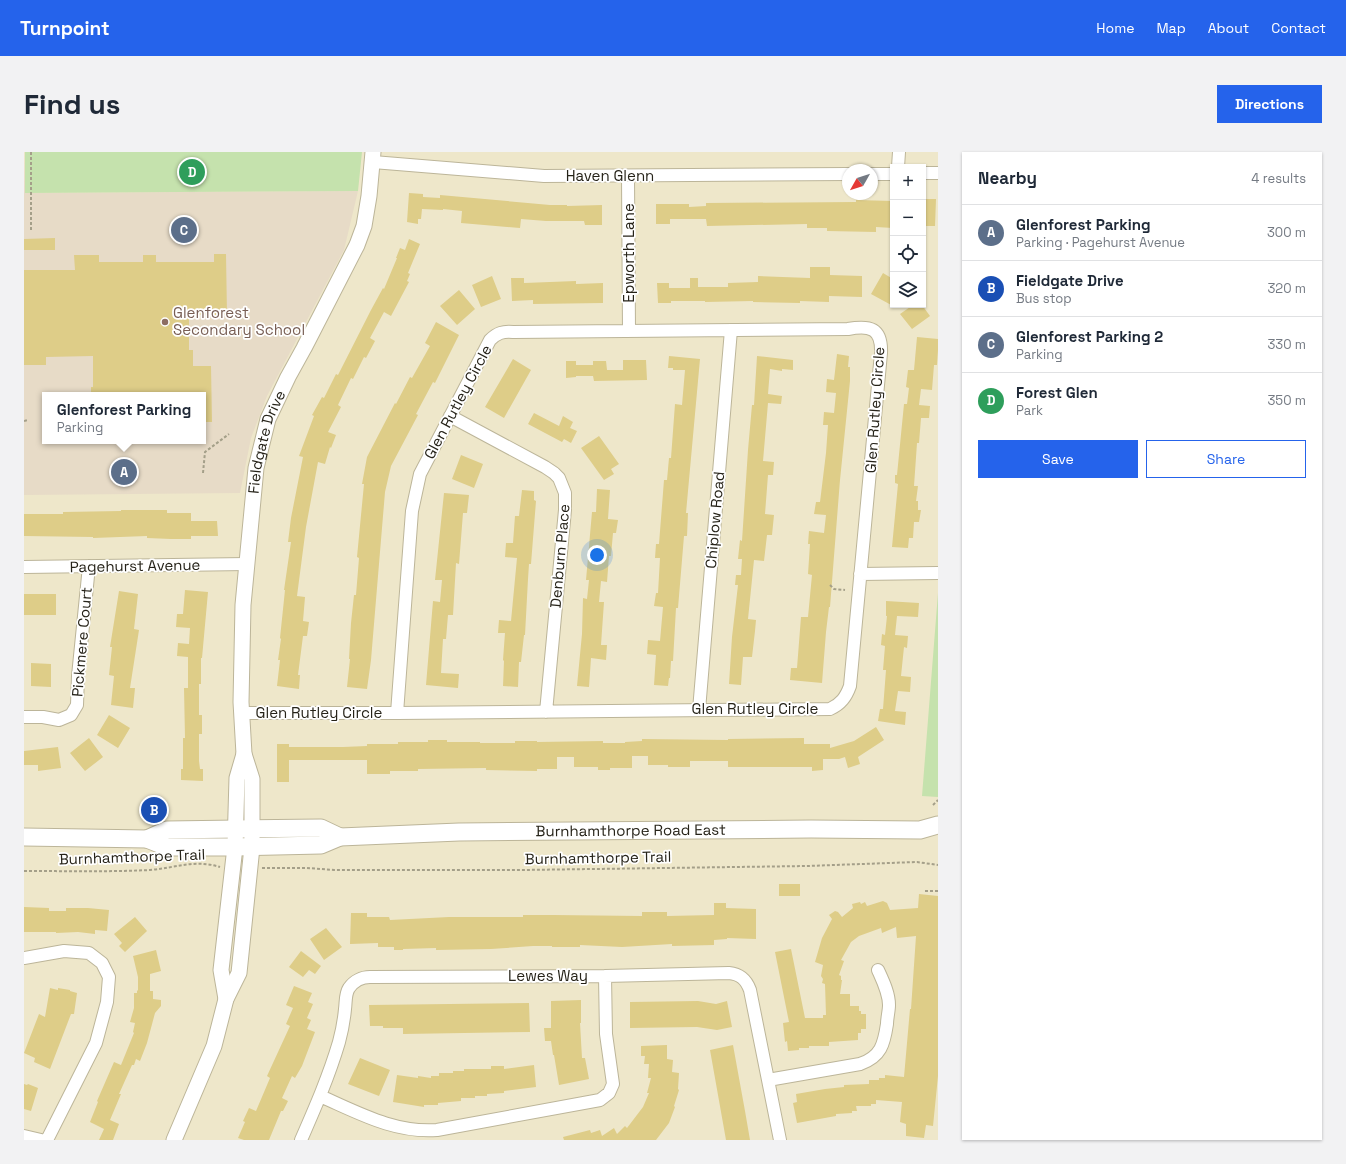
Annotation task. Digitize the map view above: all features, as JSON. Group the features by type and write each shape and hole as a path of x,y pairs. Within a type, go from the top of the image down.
{"main road":[{"name":"Burnhamthorpe Road East","path":"920,830 938,825"},
{"name":"Burnhamthorpe Road East","path":"147,840 167,830 321,828 340,837"},
{"name":"Burnhamthorpe Road East","path":"24,837 147,840 167,847 252,847 321,845 340,837 459,832 804,829 920,830 938,834"}],"street":[{"path":"898,164 899,152"},
{"name":"Haven Glenn","path":"373,157 544,176 842,174"},
{"name":"Fieldgate Drive","path":"174,1140 214,1046 226,999 239,973 252,847 252,779 244,754 242,713 243,605 256,468 268,419 288,377 357,246 364,226 373,157"},
{"path":"926,173 938,173"},
{"path":"878,174 890,174"},
{"name":"Epworth Lane","path":"628,176 629,330"},
{"name":"Glen Rutley Circle","path":"242,713 397,714 830,709 841,703 847,696 850,686 881,353 881,342 878,334 861,326 848,328 731,330 505,331 495,335 490,340 420,474 412,511 397,714"},
{"name":"Chiplow Road","path":"699,710 731,330"},
{"name":"Denburn Place","path":"450,416 554,473 559,478 565,493 565,510 546,712"},
{"name":"Pagehurst Avenue","path":"24,567 247,564"},
{"name":"Pickmere Court","path":"24,717 43,717 59,720 71,715 77,705 78,676 89,566"},
{"path":"860,574 938,573"},
{"name":"Fieldgate Drive","path":"226,999 221,970 235,847 237,778 244,754"},
{"path":"24,958 64,950 89,953 102,962 109,978 107,1002 96,1044 47,1140"},
{"path":"768,1080 860,1064 868,1061 877,1054 885,1039 889,1005 885,988 878,970"},
{"name":"Lewes Way","path":"301,1140 320,1096 339,1042 343,1027 346,995 348,989 354,982 362,978 605,976 734,973 743,977 750,990 780,1140"},
{"path":"320,1096 385,1124 419,1130 436,1130 600,1100 609,1094 613,1084 606,1034 605,976"},
{"path":"24,1136 41,1140"}],"path":[{"path":"30,152 31,232"},
{"path":"24,421 28,420"},
{"path":"203,473 205,452 229,434"},
{"path":"830,585 834,589 845,590"},
{"path":"933,805 938,800"},
{"name":"Burnhamthorpe Trail","path":"259,868 307,868 334,870 514,870 807,866 917,862 938,865"},
{"name":"Burnhamthorpe Trail","path":"24,870 151,870 183,864 200,863 208,863 218,866"},
{"path":"924,891 938,892"}],"shaded area":[{"name":"Glenforest Secondary School","path":"24,152 25,193 358,191 344,250 267,396 251,438 240,493 24,495"}],"green space":[{"path":"25,152 362,152 358,191 25,193"},
{"path":"938,593 938,797 922,796"}],"building":[{"path":"409,193 423,194 423,197 440,198 440,195 550,205 602,205 602,225 585,225 584,221 546,221 521,219 520,228 461,223 462,211 443,209 422,209 421,219 418,219 418,224 407,222"},
{"path":"926,199 936,199 935,226 926,226"},
{"path":"856,200 890,201 890,228 876,227 876,232 827,231 827,228 807,228 807,224 707,226 706,219 670,219 670,224 656,224 656,204 689,204 689,207 706,206 706,203 856,202"},
{"path":"55,238 55,250 24,250 24,239"},
{"path":"409,239 420,244 408,273 410,274 407,281 409,282 391,316 384,312 370,338 375,341 366,358 364,357 353,379 351,378 338,405 341,407 328,432 336,435 331,448 330,447 325,464 318,462 306,527 297,596 305,597 303,621 309,622 307,636 303,636 298,675 300,675 299,689 277,686 284,590 291,542 288,542 291,518 303,457 299,456 314,416 312,415 322,397 324,398 336,374 338,375 371,310 383,288 384,289 400,248 405,250"},
{"path":"214,254 226,254 227,315 189,315 189,350 193,350 193,366 211,366 212,422 206,422 206,392 91,392 91,387 93,387 93,356 46,357 46,365 24,365 24,270 75,270 74,255 99,255 99,262 143,262 143,255 156,255 156,262 214,262"},
{"path":"810,267 830,267 830,275 862,276 862,297 829,296 829,302 800,301 800,303 753,301 671,301 671,303 658,303 657,283 669,283 669,288 690,288 690,278 698,278 698,287 728,287 728,283 758,282 758,276 810,278"},
{"path":"883,273 890,277 890,304 871,294"},
{"path":"492,276 501,299 481,307 472,285"},
{"path":"511,278 524,278 524,283 576,281 576,284 603,283 603,303 533,304 533,300 512,301"},
{"path":"459,290 475,309 457,325 440,306"},
{"path":"909,308 924,308 930,316 912,329 900,314"},
{"path":"436,322 459,335 435,383 433,382 416,414 418,415 391,466 385,492 371,660 367,689 347,687 350,659 351,623 354,595 356,595 359,558 357,557 364,484 362,484 367,457 395,403 396,404 410,377 412,378 430,346 425,343"},
{"path":"917,337 938,339 937,365 934,365 932,390 921,389 919,405 930,406 929,418 921,418 919,443 917,443 914,486 918,486 916,501 918,501 918,510 921,510 919,522 914,522 913,538 909,538 908,548 892,547 898,484 895,483 895,475 897,475 904,404 907,404 909,388 906,387 908,370 914,370"},
{"path":"837,354 849,356 848,367 850,367 850,381 822,683 790,680 791,668 797,668 801,617 808,617 812,575 808,574 810,544 808,544 809,531 824,533 826,515 814,514 816,502 820,502 826,453 828,425 823,425 824,412 834,413 836,393 826,392 827,379 834,380"},
{"path":"669,356 700,359 686,513 688,513 687,536 684,536 678,608 676,608 673,661 671,661 668,686 654,685 656,655 647,654 648,640 660,641 663,607 654,606 656,593 658,593 660,558 655,558 656,544 659,544 664,480 667,480 669,458 671,458 675,404 682,405 685,370 673,370 673,368 668,368"},
{"path":"757,356 793,360 793,370 782,369 782,371 770,369 768,394 782,396 781,404 768,403 763,461 774,462 773,475 768,475 765,514 774,515 772,535 767,535 764,561 754,560 748,619 756,620 755,631 752,657 743,657 741,685 729,684 732,637 738,585 735,585 736,575 741,575 742,559 738,559 740,540 742,541 748,450 752,405 754,405"},
{"path":"513,359 531,370 504,418 485,407"},
{"path":"623,360 646,360 647,380 594,381 593,376 576,376 566,378 566,361 576,361 576,365 593,365 593,361 606,361 607,370 623,370"},
{"path":"534,413 559,426 563,416 573,422 570,428 577,431 571,443 564,439 562,442 528,424"},
{"path":"599,436 619,464 611,469 614,474 604,480 581,448"},
{"path":"461,455 483,464 474,488 452,479"},
{"path":"597,489 610,490 608,519 618,520 616,533 613,533 607,582 601,581 599,602 604,602 601,645 607,645 606,660 591,658 589,687 577,686 582,634 583,598 587,599 589,580 586,580 592,512 596,512"},
{"path":"522,490 534,491 534,500 536,501 531,564 529,564 525,635 521,662 519,662 518,687 503,686 505,633 498,633 499,620 511,621 517,558 505,557 506,543 513,543 515,516 519,516"},
{"path":"444,493 469,495 467,513 463,513 459,564 456,563 453,615 448,615 446,639 443,639 441,673 459,674 458,688 426,685 433,601 440,602 442,580 435,580"},
{"path":"167,510 167,513 191,513 191,521 217,521 218,536 191,536 191,539 171,539 147,538 147,536 93,538 24,536 24,514 63,514 63,512"},
{"path":"185,590 208,592 201,658 201,684 199,684 199,715 202,715 202,734 199,734 199,761 200,769 203,769 203,781 181,780 181,769 183,769 183,738 185,738 184,688 188,688 188,657 177,656 178,643 189,644 190,628 176,627 177,614 183,614"},
{"path":"119,591 138,594 134,629 139,630 130,688 135,688 133,708 111,705 114,676 109,675 112,647 110,647"},
{"path":"24,594 56,594 56,615 24,615"},
{"path":"886,601 919,603 918,617 897,616 895,635 908,636 907,648 904,647 901,676 911,677 910,692 898,691 895,711 906,712 905,725 878,721 880,709 883,709 886,670 883,670 885,646 881,645 882,634 885,635 887,616"},
{"path":"31,663 51,664 51,687 31,686"},
{"path":"109,715 130,728 118,748 97,735"},
{"path":"876,727 884,740 858,757 860,764 848,768 845,757 839,759 823,759 823,770 812,771 812,767 728,767 728,761 690,761 690,767 668,767 668,765 648,765 648,756 632,756 632,768 610,768 610,770 598,770 598,767 574,767 574,757 557,757 557,769 537,769 537,771 486,770 486,768 418,769 418,771 390,771 390,774 367,774 367,760 289,760 289,782 277,782 277,744 289,744 289,747 343,747 367,746 367,744 398,744 398,742 428,742 428,740 480,743 515,743 515,741 603,741 603,743 625,743 642,741 642,739 728,740 804,738 804,744 830,744 830,748 854,741"},
{"path":"89,738 103,757 85,771 70,753"},
{"path":"58,747 61,768 38,771 38,765 24,765 24,751"},
{"path":"779,884 800,884 800,896 779,896"},
{"path":"919,894 938,896 938,1076 933,1126 926,1125 924,1138 906,1136 906,1124 900,1122 902,1102 876,1100 876,1104 871,1104 871,1106 856,1106 857,1111 852,1111 852,1113 836,1114 836,1116 797,1123 793,1103 797,1102 796,1094 844,1087 844,1085 869,1084 869,1080 879,1080 879,1078 885,1078 885,1075 904,1077 911,1009 916,936 897,938 896,927 882,933 881,928 859,936 851,942 841,960 844,961 839,975 841,976 842,980 840,994 850,994 850,1006 859,1006 859,1011 861,1011 861,1014 866,1014 866,1029 861,1029 861,1033 858,1033 858,1040 829,1042 829,1046 809,1046 809,1048 799,1048 799,1050 788,1051 787,1041 785,1042 783,1023 789,1022 775,952 791,949 805,1018 823,1018 823,1015 826,1015 825,984 822,983 823,979 821,976 823,965 815,962 822,938 832,919 829,915 835,911 842,917 853,908 852,904 860,902 861,904 865,902 867,906 883,901 887,903 890,910 918,908"},
{"path":"714,903 726,903 726,908 756,909 756,939 727,938 714,940 714,945 672,946 672,944 622,947 580,945 580,947 533,946 491,949 436,950 436,948 394,950 394,947 378,947 378,943 350,944 351,913 367,913 367,917 389,917 390,920 449,917 523,917 523,915 642,916 642,912 667,912 667,916 714,915"},
{"path":"24,907 49,908 49,911 66,911 66,908 109,910 107,931 95,930 95,934 78,932 24,932"},
{"path":"135,917 147,931 125,952 119,946 122,943 114,934"},
{"path":"326,928 342,947 324,960 310,939"},
{"path":"156,950 161,971 150,974 150,991 153,991 153,999 161,1000 161,1006 155,1013 147,1043 140,1061 136,1059 134,1065 132,1065 119,1094 121,1094 110,1120 119,1124 113,1140 99,1140 104,1129 90,1122 98,1102 97,1101 114,1062 121,1065 134,1033 135,1023 130,1022 134,1008 134,993 137,993 138,990 138,977 133,956"},
{"path":"301,951 321,966 315,974 309,970 303,977 289,967"},
{"path":"294,986 312,993 308,1002 313,1004 307,1018 311,1020 307,1029 315,1032 302,1066 295,1078 292,1076 282,1098 288,1101 283,1111 281,1111 269,1140 244,1140 238,1138 249,1108 256,1111 270,1078 267,1076 290,1026 286,1024 293,1008 286,1005"},
{"path":"50,988 70,990 77,993 74,1014 71,1014 50,1069 34,1062 35,1058 24,1053 39,1014 45,1017"},
{"path":"581,1000 580,1023 582,1058 585,1058 589,1079 559,1085 551,1041 545,1041 544,1028 551,1028 551,1001"},
{"path":"698,1001 716,1004 727,1001 732,1027 717,1030 697,1027 630,1028 630,1002"},
{"path":"529,1003 530,1032 403,1034 403,1028 383,1028 383,1026 370,1026 369,1005"},
{"path":"667,1045 667,1059 673,1060 672,1072 679,1073 679,1090 669,1123 656,1140 564,1140 563,1137 590,1130 591,1133 600,1130 602,1136 614,1128 617,1134 625,1126 627,1128 643,1107 649,1093 647,1093 651,1078 648,1078 649,1064 644,1064 645,1056 641,1056 641,1046"},
{"path":"733,1045 750,1140 726,1140 710,1050"},
{"path":"360,1058 390,1070 379,1096 348,1084"},
{"path":"534,1065 536,1087 504,1091 504,1093 487,1094 487,1096 475,1096 475,1098 461,1098 461,1101 438,1103 438,1105 424,1105 424,1107 393,1102 397,1075 431,1078 431,1076 439,1076 439,1073 453,1073 453,1071 464,1071 464,1069 491,1069 491,1066 504,1066 504,1069"},
{"path":"24,1084 38,1088 31,1111 24,1109"}],"place":[{"name":"Forest Glen","path":"192,172"},
{"name":"Glenforest Parking 2","path":"184,230"},
{"name":"Glenforest Secondary School","path":"165,322"},
{"name":"Glenforest Parking","path":"124,472"},
{"name":"Fieldgate Drive","path":"154,810"}]}
